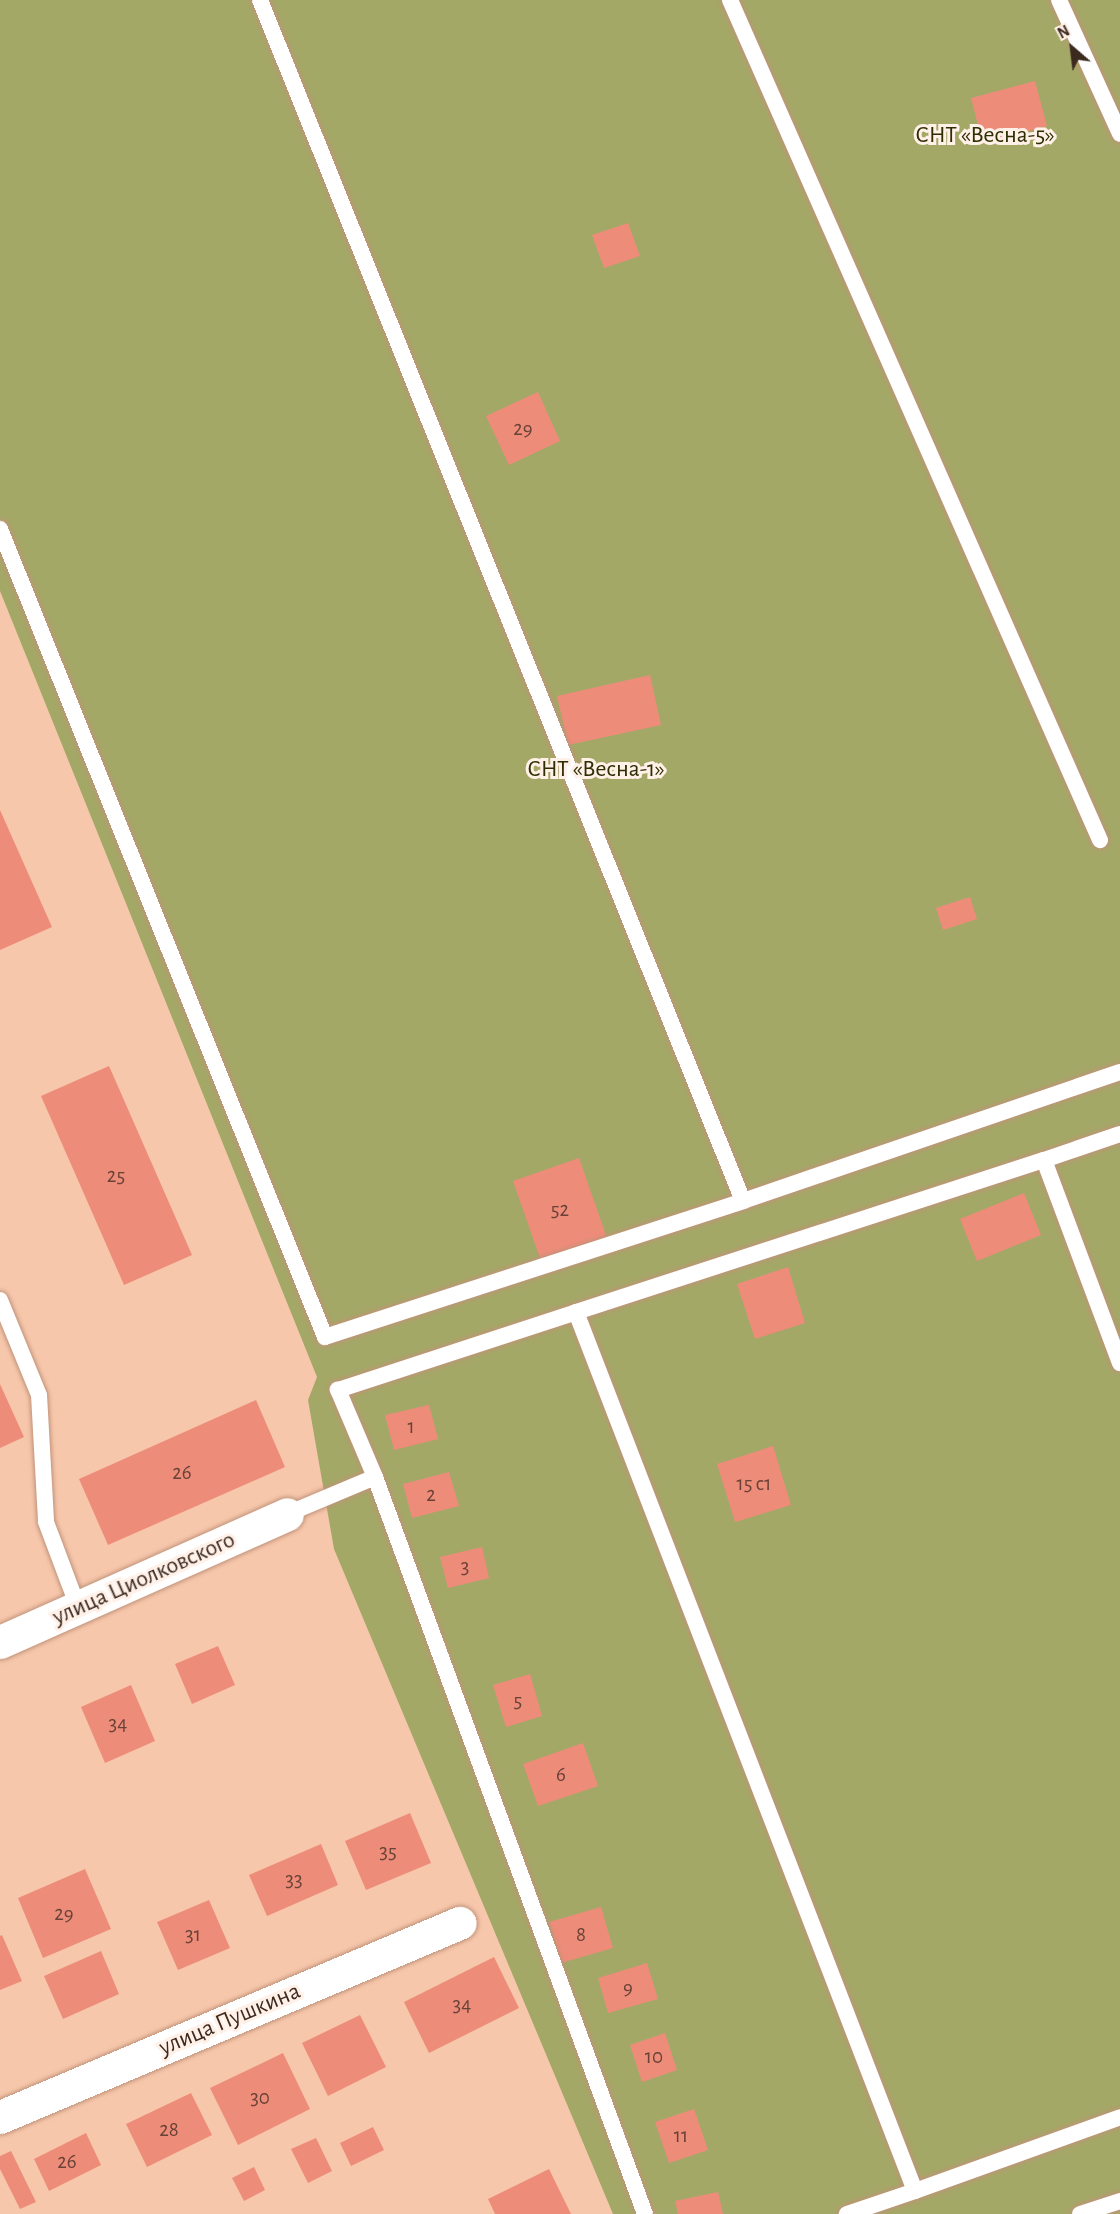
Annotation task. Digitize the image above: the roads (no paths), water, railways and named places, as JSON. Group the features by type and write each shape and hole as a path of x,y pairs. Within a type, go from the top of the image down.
{"street":[{"name":"улица Циолковского","path":"0,1642 79,1610 287,1514"},
{"name":"улица Пушкина","path":"0,2117 460,1923"}],"lane":[{"path":"260,0 743,1201"},
{"path":"730,0 1100,840"},
{"path":"1059,0 1120,134"},
{"path":"0,529 325,1337 743,1201 1120,1072"},
{"path":"645,2214 375,1476 338,1390 1120,1134"},
{"path":"1044,1160 1120,1363"},
{"path":"0,1300 39,1395 46,1521 79,1610"},
{"path":"576,1312 915,2191"},
{"path":"287,1514 375,1476"},
{"path":"847,2214 1120,2117"},
{"path":"1080,2214 1120,2201"}],"park label":[{"name":"СНТ «Весна-5»","path":"985,136"},
{"name":"СНТ «Весна-1»","path":"596,770"}]}
